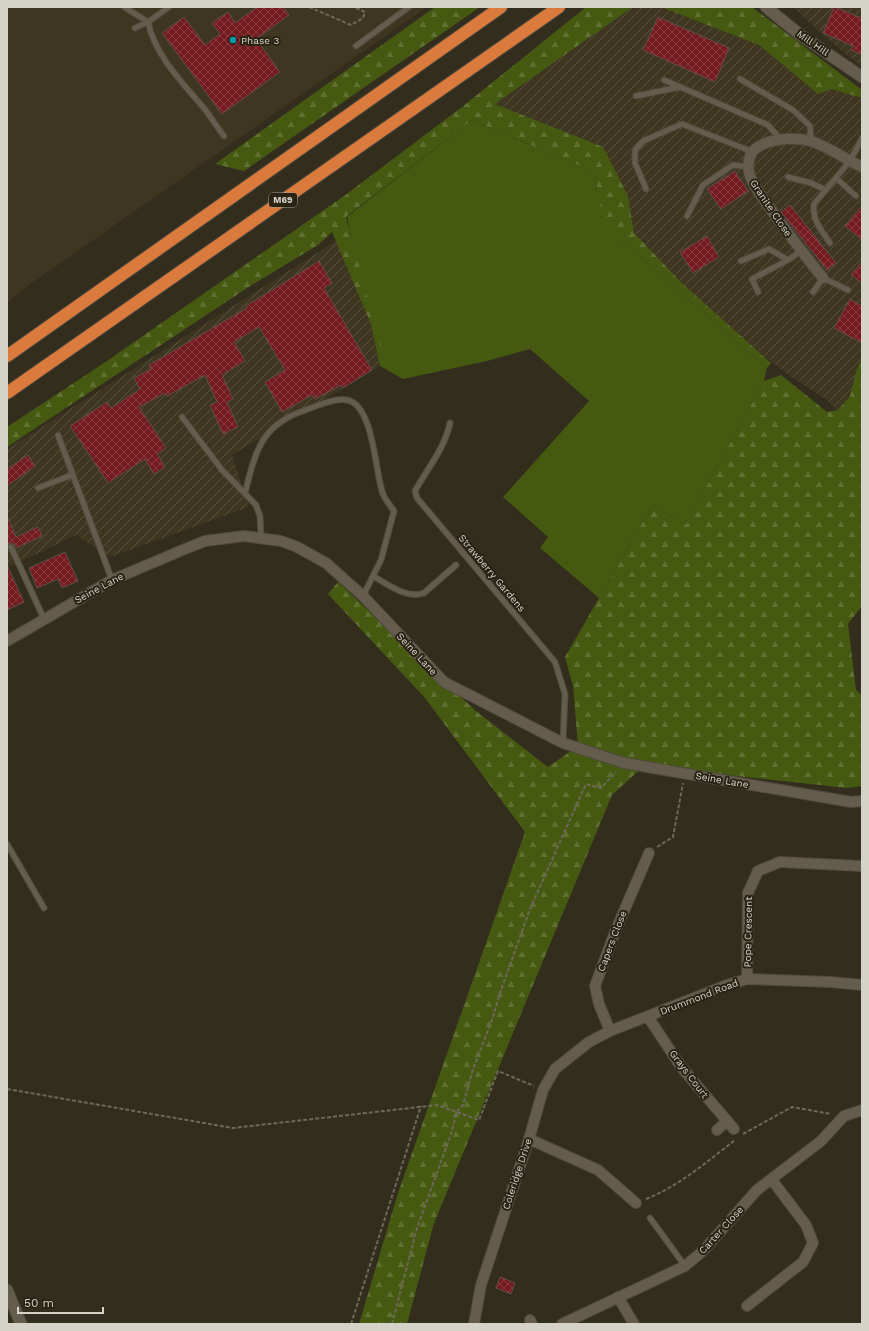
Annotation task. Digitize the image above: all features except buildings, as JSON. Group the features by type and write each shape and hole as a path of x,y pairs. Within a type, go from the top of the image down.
{"highway":[{"path":"7,356 501,7"},
{"name":"M69","path":"7,393 559,7"}],"main road":[{"name":"Mill Hill","path":"766,7 799,34 862,76"},
{"path":"7,1290 21,1324"}],"street":[{"path":"752,152 759,147 774,141 794,139 811,142 862,167"},
{"name":"Granite Close","path":"752,152 748,167 749,175 758,192 800,251 823,278"},
{"name":"Seine Lane","path":"7,641 112,580 205,541 244,536 261,537 281,541 312,554 326,563 363,596 444,682 563,743 620,762 850,802 862,801"},
{"name":"Capers Close","path":"610,1031 599,1004 595,986 614,932 649,853"},
{"name":"Pope Crescent","path":"747,980 748,893 758,871 780,862 862,866"},
{"name":"Drummond Road","path":"589,1042 610,1031 648,1016 727,985 747,980 831,982 862,985"},
{"name":"Grays Court","path":"648,1016 682,1068 726,1122 734,1129"},
{"name":"Coleridge Drive","path":"474,1324 481,1285 529,1139 543,1090 555,1069 589,1042"},
{"name":"Carter Close","path":"562,1324 685,1266 703,1251 757,1190 821,1141 844,1116 862,1110"},
{"path":"717,1130 726,1122"},
{"path":"529,1139 598,1170 636,1203"},
{"path":"747,1306 803,1262 813,1243 806,1225 772,1180"},
{"path":"618,1297 634,1324"}],"lane":[{"path":"124,7 148,22 151,36 156,46 186,88 203,107 224,136"},
{"path":"135,28 148,22 169,7"},
{"path":"356,46 409,7"},
{"path":"740,79 793,110 810,126 811,142"},
{"path":"664,80 768,125 782,141"},
{"path":"636,96 681,87"},
{"path":"646,189 635,163 635,150 644,141 682,124 752,152"},
{"path":"830,243 816,223 813,212 814,204 850,161 862,138"},
{"path":"687,216 703,185 733,166 748,167"},
{"path":"788,177 811,183 826,190"},
{"path":"836,178 856,196"},
{"path":"741,261 769,249 788,260"},
{"path":"758,292 752,278 788,260 800,251"},
{"path":"813,292 823,278 848,290"},
{"path":"245,492 258,447 272,428 298,413 328,402 347,400 355,404 363,414 371,436 383,494 394,511 381,560 363,596"},
{"path":"182,417 222,470 245,492 259,510 261,537"},
{"name":"Strawberry Gardens","path":"450,423 448,434 442,446 415,491 417,498 555,662 565,694 563,743"},
{"path":"58,435 112,580"},
{"path":"38,488 72,475"},
{"path":"11,547 44,619"},
{"path":"373,576 410,595 418,595 424,593 456,565"},
{"path":"7,844 44,908"},
{"path":"650,1218 685,1266"}],"path":[{"path":"310,7 351,25 363,18 365,12 356,8"},
{"path":"392,1324 417,1228 450,1137 457,1112 463,1105 473,1069 492,1020 500,990 530,909 586,784 600,788 620,762"},
{"path":"649,853 673,837 684,774"},
{"path":"7,1089 233,1128 436,1105 480,1120 498,1071 543,1090"},
{"path":"351,1324 421,1106"},
{"path":"636,1203 658,1194 704,1164 740,1136 792,1107 844,1116"}],"shaded area":[{"path":"7,7 427,7 29,285 7,303"},
{"path":"633,7 661,7 759,45 818,94 831,89 862,98 862,438 827,400 786,373 740,337 684,285 634,233 628,196 495,104"},
{"path":"793,7 862,7 862,67 823,35"},
{"path":"350,232 380,366 232,455 249,507 110,557 76,535 7,568 7,449"}],"green space":[{"path":"435,7 480,7 244,171 215,164"},
{"path":"586,7 633,7 495,104 603,147 628,196 634,233 684,285 771,363 767,368 620,239 604,220 597,192 596,177 578,165 472,120 346,217 382,350 332,232 318,245 247,288 7,447 7,427 104,363 344,196 462,107"},
{"path":"661,7 752,7 862,90 862,98 831,89 818,94 759,45"},
{"path":"472,120 578,165 596,177 597,192 620,239 767,368 764,381 686,524 652,506 599,598 540,548 548,537 503,497 589,401 530,349 487,361 403,379 380,366 347,217"},
{"path":"862,358 862,606 848,624 856,690 862,695 862,786 847,788 644,766 612,795 434,1223 407,1324 359,1324 398,1193 525,832 425,698 328,594 338,582 476,711 548,767 578,746 573,686 565,657 652,506 686,524 764,381 781,375 827,412 838,410 850,396 856,371"}],"place":[{"name":"Phase 3","path":"233,40"}]}
